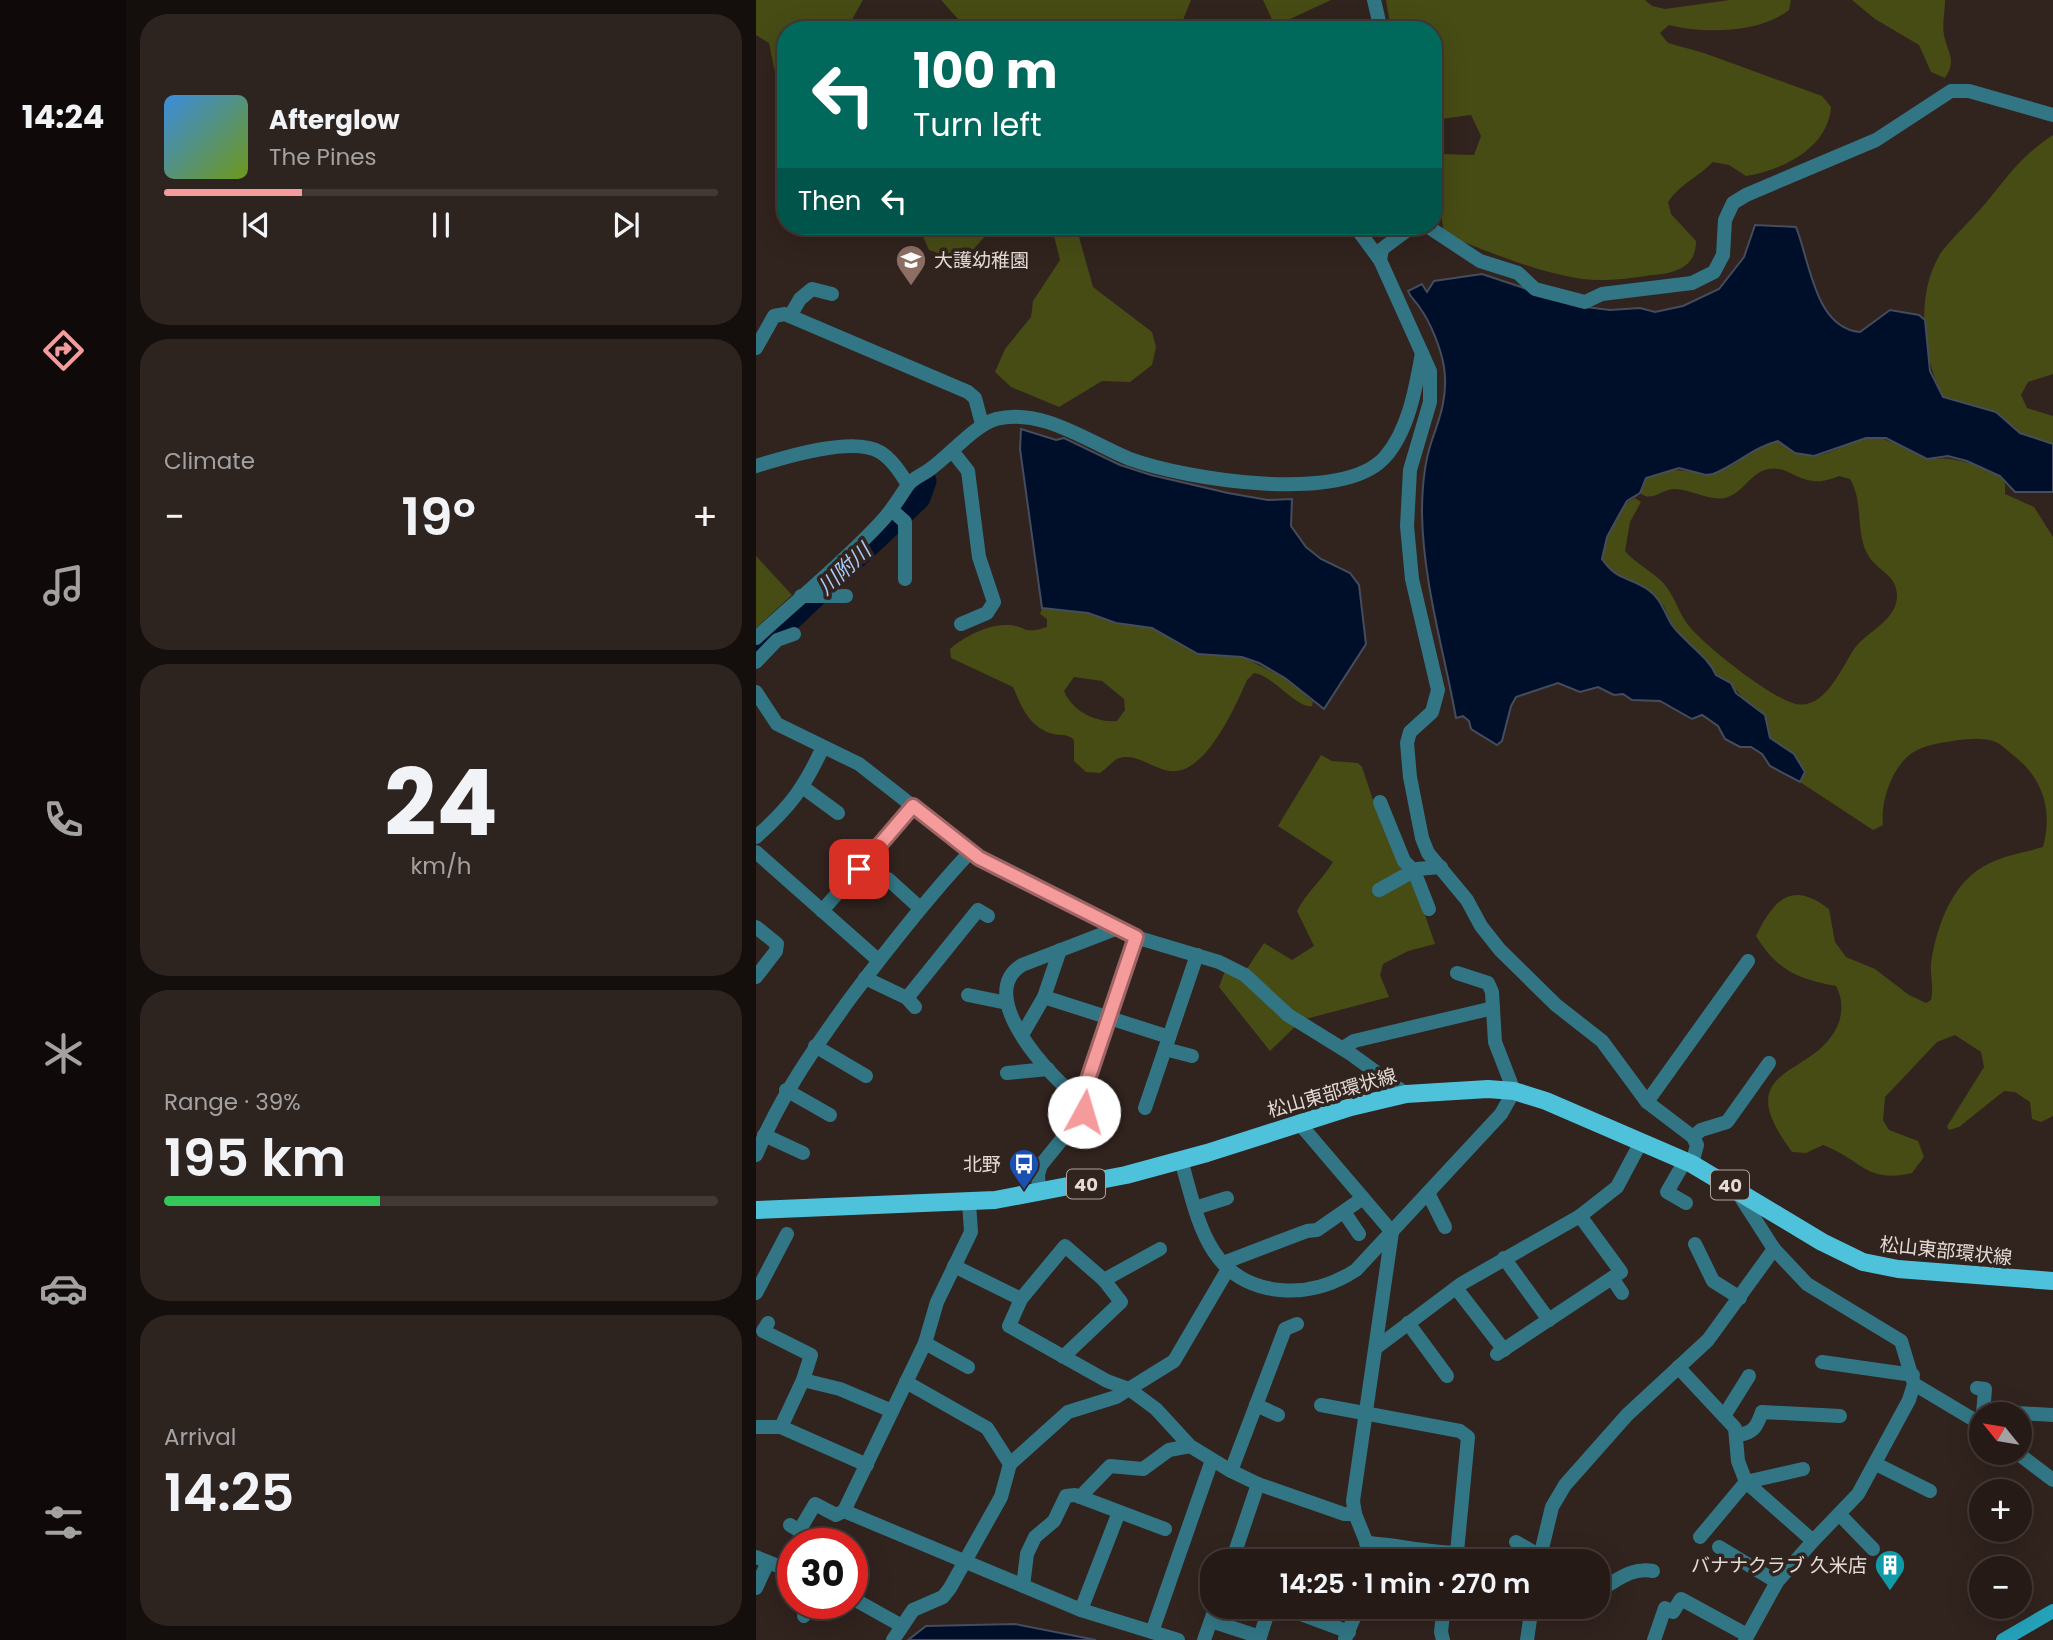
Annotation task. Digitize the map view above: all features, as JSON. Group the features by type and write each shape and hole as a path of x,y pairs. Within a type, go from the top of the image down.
{"main road":[{"name":"松山東部環状線","path":"756,1210 969,1203 1039,1192 1181,1160 1299,1123 1406,1094 1468,1088 1514,1091 1546,1101 1689,1162 1735,1187 1822,1242 1863,1262 1911,1270 2053,1281"},
{"path":"2004,1640 2053,1611"}],"street":[{"path":"1374,0 1379,21"},
{"path":"1441,235 1480,261 1518,274 1535,289 1585,302 1602,295 1692,283 1714,272 1723,256 1725,219 1733,204 1746,195 1876,140 1951,90 1969,91 2053,115"},
{"path":"1362,235 1394,284 1430,371 1430,393 1410,470 1408,554 1438,690 1432,712 1410,732 1407,757 1422,838 1428,853 1500,950 1556,1005 1602,1041 1647,1102 1693,1138 1697,1145 1689,1162 1667,1192 1685,1203"},
{"path":"1380,260 1382,248 1400,235"},
{"path":"790,316 800,299 811,289 832,294"},
{"path":"756,348 774,316 790,316 968,392 980,414"},
{"path":"980,414 1029,419 1075,433 1146,464 1248,485 1280,486 1319,481 1366,471 1385,457 1393,447 1415,391 1422,353"},
{"path":"756,638 810,597 897,514 916,479 953,452 980,414"},
{"path":"756,466 829,448 867,447 880,452 916,479"},
{"path":"953,452 968,471 981,570 994,602 988,613 961,624"},
{"path":"897,514 905,579"},
{"path":"810,597 846,596"},
{"path":"756,662 777,640 794,635"},
{"path":"756,692 777,724 859,764 971,851 1136,937 1197,955 1245,975 1288,1015 1343,1048 1406,1094"},
{"path":"759,830 804,788 823,747"},
{"path":"804,788 838,813"},
{"path":"1380,802 1404,861 1414,871 1429,909"},
{"path":"822,911 913,806"},
{"path":"756,1155 786,1090 816,1046 878,960 971,851"},
{"path":"756,852 878,960"},
{"path":"1379,890 1414,871 1441,867"},
{"path":"888,879 920,908"},
{"path":"865,978 911,1003 978,910 988,916"},
{"path":"756,927 777,944 776,951 756,976"},
{"path":"1081,1100 1048,1069 1022,1035 1007,1003 1005,985 1013,970 1118,928"},
{"path":"1039,1192 1038,1174 1041,1165 1084,1112 1081,1100 1136,937"},
{"path":"1022,1035 1044,997 1060,950"},
{"path":"1145,1108 1197,955"},
{"path":"1647,1102 1722,993 1748,961"},
{"path":"1181,1160 1202,1232 1226,1266 1241,1280 1271,1290 1306,1290 1327,1286 1356,1270 1502,1114 1514,1091 1495,1042 1488,983 1480,978 1457,974"},
{"path":"968,995 1007,1003"},
{"path":"1044,997 1107,1017 1192,1056"},
{"path":"1343,1048 1354,1041 1493,1008"},
{"path":"816,1046 866,1076"},
{"path":"1693,1138 1701,1130 1727,1122 1769,1063"},
{"path":"1007,1073 1048,1069"},
{"path":"786,1090 830,1115"},
{"path":"1299,1123 1392,1232 1353,1501 1355,1514 1369,1549"},
{"path":"764,1135 803,1153"},
{"path":"1377,1347 1456,1288 1580,1216 1617,1187 1641,1142"},
{"path":"1654,1640 1665,1608 1674,1612 1681,1599 1746,1637 1777,1582 1858,1494 1914,1380 1902,1341 1821,1294 1774,1249 1735,1187"},
{"path":"1428,1193 1445,1227"},
{"path":"1195,1208 1227,1198"},
{"path":"893,1640 913,1610 943,1597 1001,1497 1010,1464 1068,1412 1108,1401 1180,1355 1226,1266 1307,1231 1317,1230 1363,1198"},
{"path":"795,1528 815,1504 836,1515 844,1510 925,1343 937,1302 971,1232 969,1203"},
{"path":"756,1293 788,1242 785,1207"},
{"path":"1344,1212 1359,1234"},
{"path":"1456,1288 1501,1352 1621,1272 1580,1216"},
{"path":"1695,1244 1713,1281 1740,1298"},
{"path":"1063,1357 1121,1302 1104,1280 1065,1246 1021,1299 1009,1326 1063,1357 1129,1389 1156,1409 1190,1446 1231,1471 1258,1484 1344,1514 1355,1514"},
{"path":"1104,1280 1160,1249"},
{"path":"1541,1549 1552,1507 1565,1485 1627,1415 1708,1340 1774,1249"},
{"path":"1504,1258 1549,1320"},
{"path":"954,1266 1021,1299"},
{"path":"1612,1278 1622,1293"},
{"path":"768,1323 763,1331 811,1354 803,1380 781,1427"},
{"path":"1408,1323 1447,1376"},
{"path":"1231,1471 1284,1329 1297,1324"},
{"path":"925,1343 968,1367"},
{"path":"1822,1362 1914,1380 1969,1411"},
{"path":"1678,1367 1738,1435 1738,1461 1746,1482 1812,1541"},
{"path":"1724,1416 1749,1376"},
{"path":"803,1380 840,1389 892,1411"},
{"path":"906,1382 987,1428 1010,1464"},
{"path":"1977,1388 1985,1389 1984,1402"},
{"path":"1256,1405 1278,1415"},
{"path":"1321,1405 1367,1416 1460,1431 1468,1437 1457,1549"},
{"path":"1738,1435 1750,1433 1762,1412 1840,1416"},
{"path":"2032,1416 2053,1415"},
{"path":"756,1427 781,1427 867,1465"},
{"path":"1080,1497 1110,1466 1143,1469 1169,1450 1190,1446"},
{"path":"1152,1632 1212,1460"},
{"path":"1875,1464 1930,1491"},
{"path":"2032,1464 2053,1480"},
{"path":"1700,1537 1746,1482 1803,1469"},
{"path":"1236,1549 1258,1484"},
{"path":"1023,1586 1027,1554 1035,1537 1054,1521 1066,1496 1080,1497 1165,1529"},
{"path":"844,1510 1082,1611 1178,1640"},
{"path":"1082,1611 1119,1512"},
{"path":"1840,1515 1872,1549"},
{"path":"1516,1542 1526,1549"},
{"path":"1366,1543 1429,1549"},
{"path":"1719,1547 1777,1582"},
{"path":"756,1588 762,1559"},
{"path":"1610,1584 1639,1569 1653,1571"},
{"path":"868,1607 902,1626"},
{"path":"1205,1640 1211,1621 1260,1637 1266,1619"},
{"path":"1308,1619 1347,1636 1354,1619"},
{"path":"1442,1619 1440,1632 1443,1640"},
{"path":"1527,1640 1530,1619"}],"green space":[{"path":"756,0 863,0 851,21 777,21 777,76 769,43 756,35"},
{"path":"941,0 1191,0 1183,21 960,21"},
{"path":"1263,0 1331,0 1286,21 1273,21"},
{"path":"1386,0 1645,0 1652,6 1665,9 1730,0 1791,0 1789,10 1777,18 1748,27 1699,30 1669,25 1660,33 1668,43 1704,53 1822,96 1831,107 1822,134 1801,155 1774,168 1746,176 1729,165 1713,162 1678,191 1668,202 1671,214 1696,241 1693,257 1683,267 1661,274 1610,280 1566,276 1501,257 1444,234 1442,154 1474,155 1481,136 1471,115 1442,119 1442,21 1390,21"},
{"path":"1852,0 1945,0 1943,31 1951,61 1945,78 1931,72 1919,45 1875,19"},
{"path":"2053,135 2053,374 2028,382 2021,395 2027,408 2053,416 2053,444 2020,433 1996,412 1943,397 1927,346 1924,309 1931,272 1939,256 2016,166"},
{"path":"922,235 986,235 963,261 929,250"},
{"path":"1054,235 1079,235 1093,287 1152,332 1156,347 1152,365 1130,382 1102,381 1059,407 1011,387 995,372 1005,349 1031,317 1033,301 1060,260"},
{"path":"1875,436 1938,459 1964,462 1994,473 2005,483 2005,494 2034,507 2053,537 2053,1116 2041,1122 2032,1119 2030,1102 2015,1092 2004,1091 1959,1127 1949,1130 1947,1126 1984,1067 1981,1052 1955,1035 1937,1042 1885,1097 1883,1120 1889,1130 1918,1141 1924,1157 1912,1173 1897,1176 1874,1173 1823,1145 1806,1153 1792,1152 1774,1123 1768,1102 1772,1087 1782,1075 1828,1041 1839,1022 1841,1003 1836,986 1810,980 1789,971 1772,957 1756,936 1770,912 1785,898 1794,895 1816,900 1829,909 1835,942 1846,957 1875,969 1909,995 1926,1003 1931,1000 1932,995 1931,963 1938,933 1949,905 1966,880 1990,863 2043,847 2047,820 2038,784 2023,764 1996,742 1975,739 1932,745 1912,753 1899,767 1893,776 1883,806 1883,825 1873,830 1800,782 1805,772 1796,758 1770,739 1735,688 1715,675 1707,661 1678,631 1663,605 1649,592 1616,573 1602,559 1608,533 1617,515 1635,498 1641,502 1630,522 1625,551 1665,585 1682,616 1697,635 1771,693 1796,704 1816,700 1831,686 1859,643 1892,613 1897,597 1891,578 1872,560 1864,546 1857,497 1850,479 1839,476 1814,481 1781,469 1772,469 1757,474 1728,497 1708,497 1675,489 1649,497 1640,493 1644,481 1652,474 1674,470 1710,473 1720,471 1778,441 1794,450 1817,455"},
{"path":"756,556 792,595 756,628"},
{"path":"1042,608 1088,613 1116,623 1152,628 1198,654 1242,657 1285,678 1313,702 1312,706 1299,703 1262,675 1254,673 1247,680 1227,722 1207,752 1195,763 1183,770 1170,771 1123,757 1100,773 1086,772 1074,761 1074,740 1069,736 1045,731 1032,722 1013,687 951,658 950,649 983,629 1005,625 1028,630 1047,627 1047,619 1040,614","holes":["1074,677 1102,681 1124,699 1125,710 1117,721 1093,718 1079,710 1064,691"]},
{"path":"1321,755 1332,761 1358,763 1362,767 1374,803 1434,911 1425,915 1435,944 1408,951 1383,964 1380,975 1389,997 1302,1020 1270,1051 1219,987 1226,968 1242,976 1264,943 1292,960 1314,946 1297,911 1333,862 1278,826"}],"water":[{"path":"1755,225 1796,227 1816,291 1833,319 1845,328 1860,332 1890,310 1919,315 1925,320 1930,371 1943,397 1996,412 2020,433 2053,444 2053,492 2015,492 2000,476 1967,461 1948,456 1927,459 1886,438 1866,438 1814,456 1795,453 1778,441 1761,447 1713,474 1706,475 1679,468 1646,478 1640,493 1627,501 1607,537 1602,559 1618,575 1652,593 1672,625 1707,661 1716,675 1731,683 1736,693 1765,715 1770,738 1794,754 1805,772 1800,782 1770,766 1762,754 1751,747 1740,747 1725,739 1718,726 1702,715 1692,719 1660,701 1632,700 1623,694 1614,695 1598,687 1580,692 1558,683 1516,697 1502,741 1497,745 1471,729 1469,721 1463,716 1456,718 1435,617 1423,539 1422,495 1429,449 1443,404 1445,377 1441,352 1432,329 1408,291 1422,284 1427,292 1434,281 1482,274 1578,306 1610,310 1640,308 1655,312 1683,306 1719,289 1744,257"},
{"path":"1021,429 1056,440 1064,438 1120,465 1151,475 1268,500 1292,499 1291,526 1306,547 1321,559 1350,573 1359,585 1366,644 1324,709 1285,678 1259,663 1242,657 1198,654 1152,628 1116,623 1088,613 1042,608 1020,449"},
{"path":"1015,1624 1096,1640 908,1640 926,1626"}],"waterway":[{"name":"川附川","path":"756,652 919,498 925,481"}],"place":[{"name":"大護幼稚園","path":"911,287"},
{"name":"北野","path":"1024,1191"},
{"name":"バナナクラブ 久米店","path":"1890,1592"}],"route":[{"path":"859,869 913,806 979,858 1136,937 1081,1100 1084,1112"}]}
